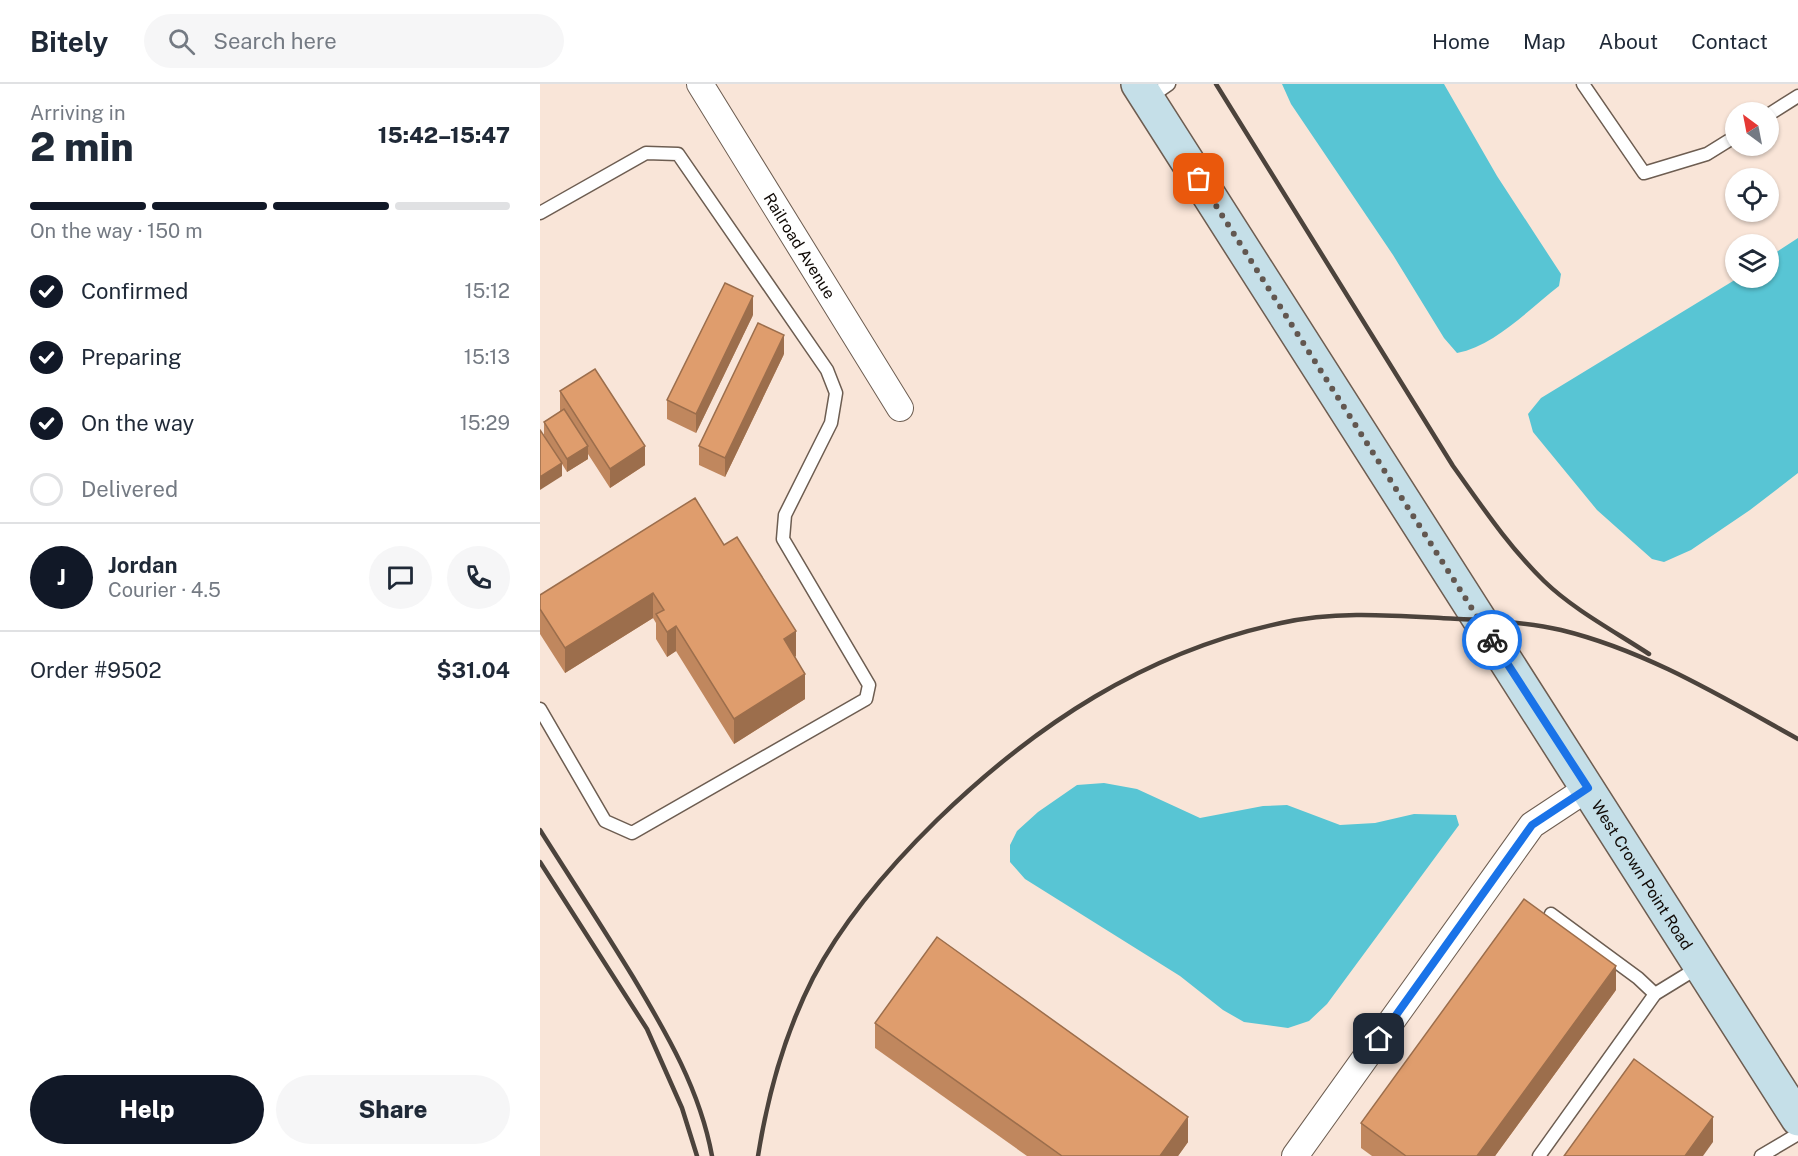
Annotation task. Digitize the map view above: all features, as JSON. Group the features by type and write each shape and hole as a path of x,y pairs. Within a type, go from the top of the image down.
{"street":[{"name":"Railroad Avenue","path":"700,84 900,408"},
{"name":"West Crown Point Road","path":"1152,89 1588,788 1798,1119"},
{"path":"1295,1156 1532,825 1588,788"}],"lane":[{"path":"1583,84 1644,173 1707,154 1725,143"},
{"path":"1779,108 1798,96"},
{"path":"540,213 646,153 678,154 685,164 827,370 836,393 831,423 785,515 783,539 868,685 867,699 632,833 605,821 540,709"},
{"path":"1551,914 1638,978 1655,994"},
{"path":"1539,1156 1655,994 1702,965"},
{"path":"1761,1156 1798,1134"}],"water":[{"path":"1282,84 1444,84 1497,176 1561,274 1559,286 1499,334 1471,349 1457,353 1444,338 1393,255 1291,104"},
{"path":"1798,238 1798,473 1750,510 1691,550 1664,562 1652,559 1597,510 1533,432 1528,414 1541,398 1725,286 1725,288 1779,288 1779,250"},
{"path":"1104,783 1137,789 1200,818 1263,806 1287,805 1340,825 1375,823 1414,814 1456,815 1459,825 1327,1004 1309,1021 1288,1028 1244,1022 1223,1010 1180,976 1025,879 1010,862 1010,845 1017,831 1038,812 1077,785"}],"building":[{"path":"725,283 753,296 696,414 667,400"},
{"path":"758,323 784,335 725,458 699,446"},
{"path":"595,369 645,446 610,469 560,391"},
{"path":"564,409 588,446 567,459 544,422"},
{"path":"540,430 562,463 540,477"},
{"path":"695,498 724,545 737,537 796,631 784,639 805,674 734,719 676,626 667,632 656,614 664,610 653,593 565,648 540,609 540,595"},
{"path":"1524,899 1616,966 1477,1156 1406,1156 1361,1123"},
{"path":"937,937 1188,1117 1160,1156 1062,1156 875,1023"},
{"path":"1634,1059 1713,1117 1685,1156 1564,1156"}],"railway":[{"path":"1216,84 1453,466 1496,525 1531,568 1556,592 1581,611 1649,654"},
{"path":"758,1156 778,1065 803,999 825,956 853,914 885,875 937,820 1013,753 1095,697 1138,673 1184,653 1231,636 1281,623 1341,615 1486,620 1531,625 1561,630 1624,650 1683,677 1798,739"},
{"path":"540,830 633,977 670,1041 691,1085 707,1132 712,1156"},
{"path":"540,862 647,1029 682,1108 697,1156"}],"way so far":[{"path":"1199,179 1492,640"}],"route":[{"path":"1379,1039 1532,825 1588,788 1492,640"}]}
